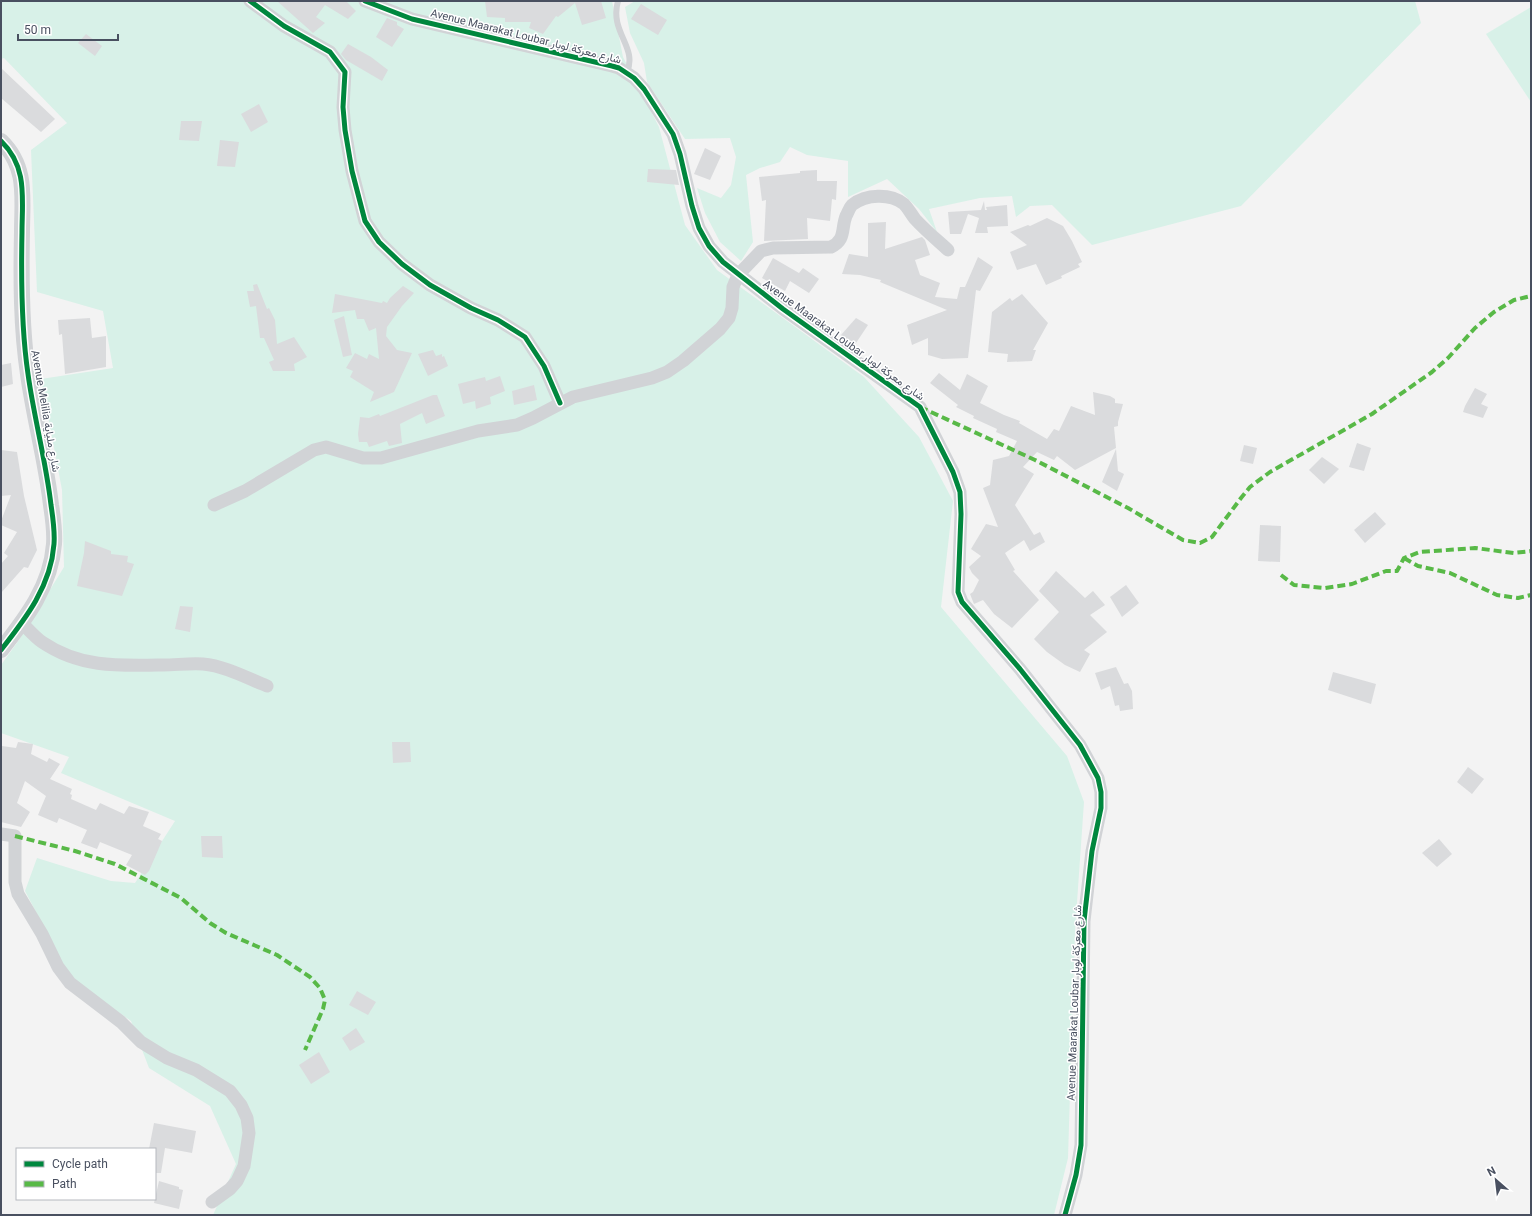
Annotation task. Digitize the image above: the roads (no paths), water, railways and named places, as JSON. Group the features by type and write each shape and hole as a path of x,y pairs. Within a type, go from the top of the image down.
{"street":[{"path":"250,1 284,26 330,52 345,72 343,107 345,130 352,171 365,221 379,242 402,264 430,285 471,308 498,320 525,337 544,366 560,403"},
{"name":"Avenue Maarakat Loubar شارع معركة لوبار","path":"365,1 412,19 612,66 627,72 644,89 678,145 695,218 703,237 723,262 784,309 920,407 953,472 960,492 961,514 958,592 962,602 1020,669 1080,745 1098,778 1101,792 1101,808 1092,852 1084,921 1081,1145 1076,1175 1065,1215"},
{"name":"Avenue Melilia شارع ملياية","path":"1,141 16,162 22,180 23,202 21,253 25,351 50,493 54,537 51,567 34,605 1,650"},
{"path":"214,505 245,491 314,450 326,447 363,458 381,458 478,431 516,425 533,418 560,403 586,393 652,378 667,372 683,361 720,329 729,318 732,308 733,287 738,275 762,251 773,248 831,247 838,243 842,236 845,220 851,206 865,199 880,196 895,199 904,204 925,229 948,250"},
{"path":"22,623 41,641 55,650 73,658 98,664 120,666 204,664 224,669 266,686"},
{"path":"1,834 16,836 15,882 18,894 42,934 58,967 70,983 116,1018 141,1042 168,1058 196,1070 230,1091 241,1105 247,1118 250,1133 244,1166 237,1181 230,1189 212,1202"}],"lane":[{"path":"618,1 616,21 630,57 627,72"}]}
